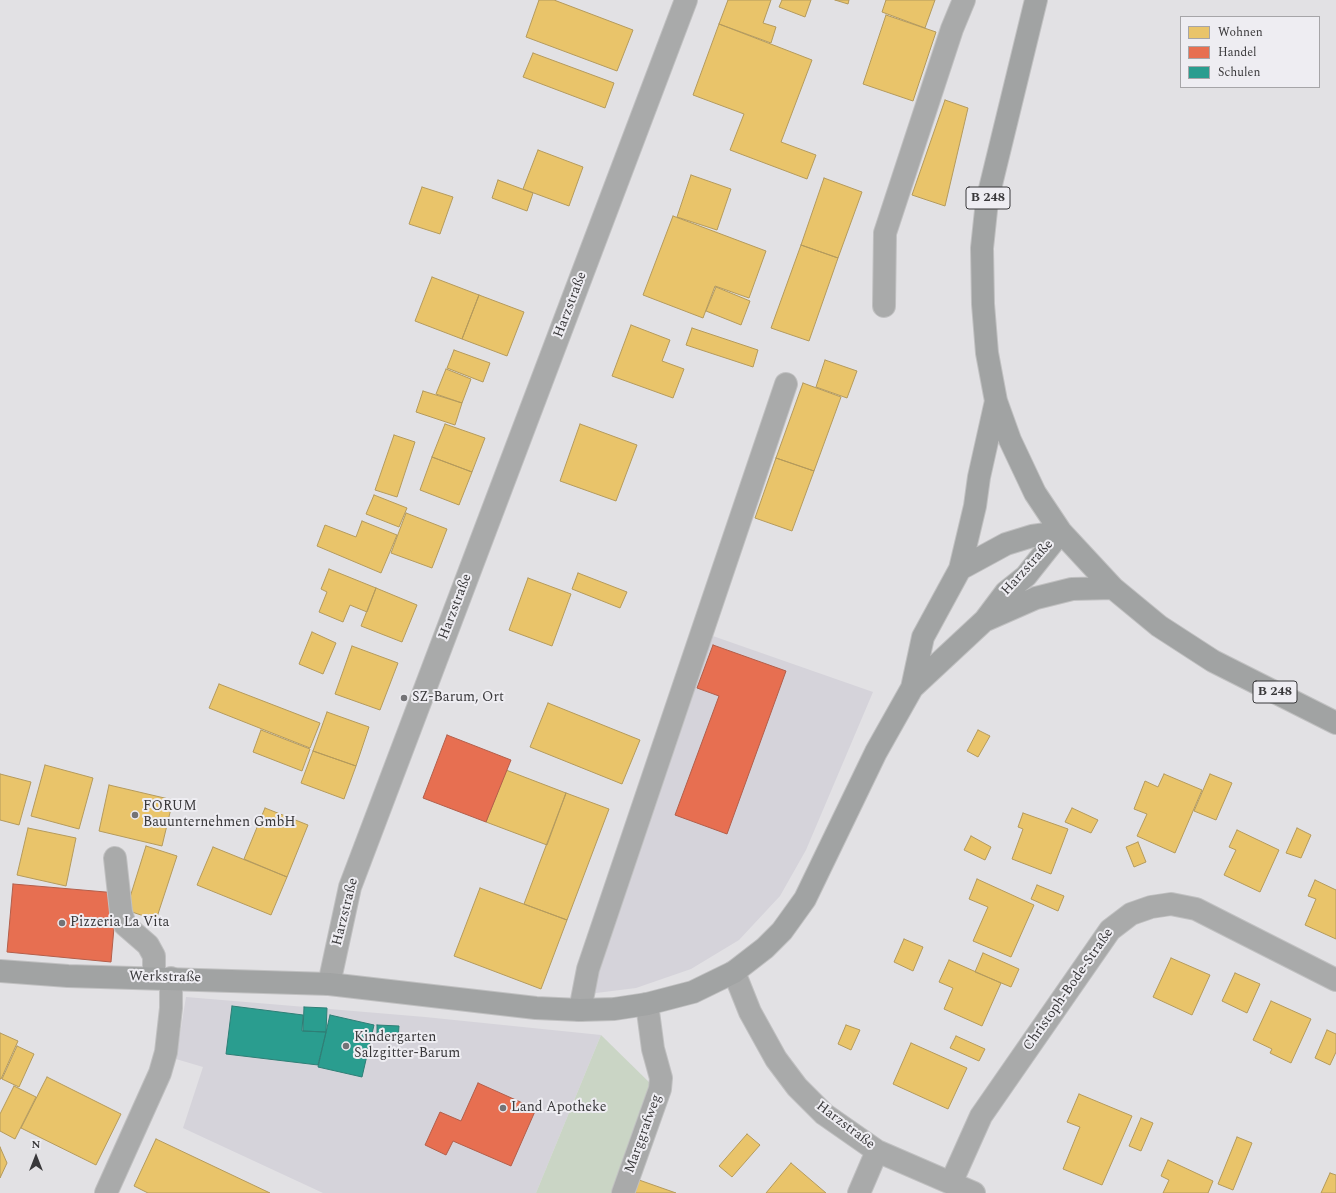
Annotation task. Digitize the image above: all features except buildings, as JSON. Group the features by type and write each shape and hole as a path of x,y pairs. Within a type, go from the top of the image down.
{"main road":[{"name":"B 248","path":"1036,0 987,201 982,248 983,304 987,353 996,401 1022,468 1035,493 1061,532 1113,588 1159,626 1213,661 1336,723"},
{"path":"960,569 975,506 979,478 996,401"},
{"name":"Harzstraße","path":"329,984 536,1008 580,1010 614,1009 648,1004 693,992 734,972 765,948 782,930 805,898 876,752 912,688 923,637 960,569 1006,544 1032,536 1061,532"},
{"name":"Harzstraße","path":"912,688 985,620 1006,592 1026,576 1061,532"},
{"path":"985,620 1036,598 1072,589 1113,588"},
{"name":"Werkstraße","path":"0,971 68,976 329,984"}],"street":[{"name":"Harzstraße","path":"329,984 350,887 686,0"},
{"path":"884,306 885,233 952,29 964,0"},
{"path":"580,1010 588,969 786,384"},
{"path":"106,1193 160,1073 166,1052 171,1008 163,978 148,945 125,925 121,912 115,858"},
{"name":"Christoph-Bode-Straße","path":"951,1183 981,1116 1110,930 1131,914 1151,907 1171,904 1196,909 1336,980"},
{"name":"Harzstraße","path":"734,972 750,1012 776,1059 797,1087 824,1114 877,1151 974,1193"},
{"name":"Marggrafweg","path":"623,1193 660,1088 661,1078 653,1049 648,1004"},
{"path":"859,1193 877,1151"}],"shaded area":[{"path":"710,635 873,692 806,850 780,896 739,940 691,969 636,988 588,994"},
{"path":"186,997 425,1017 601,1035 536,1193 323,1193 183,1128 203,1067 176,1059"}],"green space":[{"path":"601,1035 652,1085 613,1193 536,1193"}],"place":[{"name":"SZ-Barum, Ort","path":"404,698"},
{"name":"FORUM Bauunternehmen GmbH","path":"135,815"},
{"name":"Pizzeria La Vita","path":"62,923"},
{"name":"Kindergarten Salzgitter-Barum","path":"346,1046"},
{"name":"Land Apotheke","path":"503,1108"}]}
